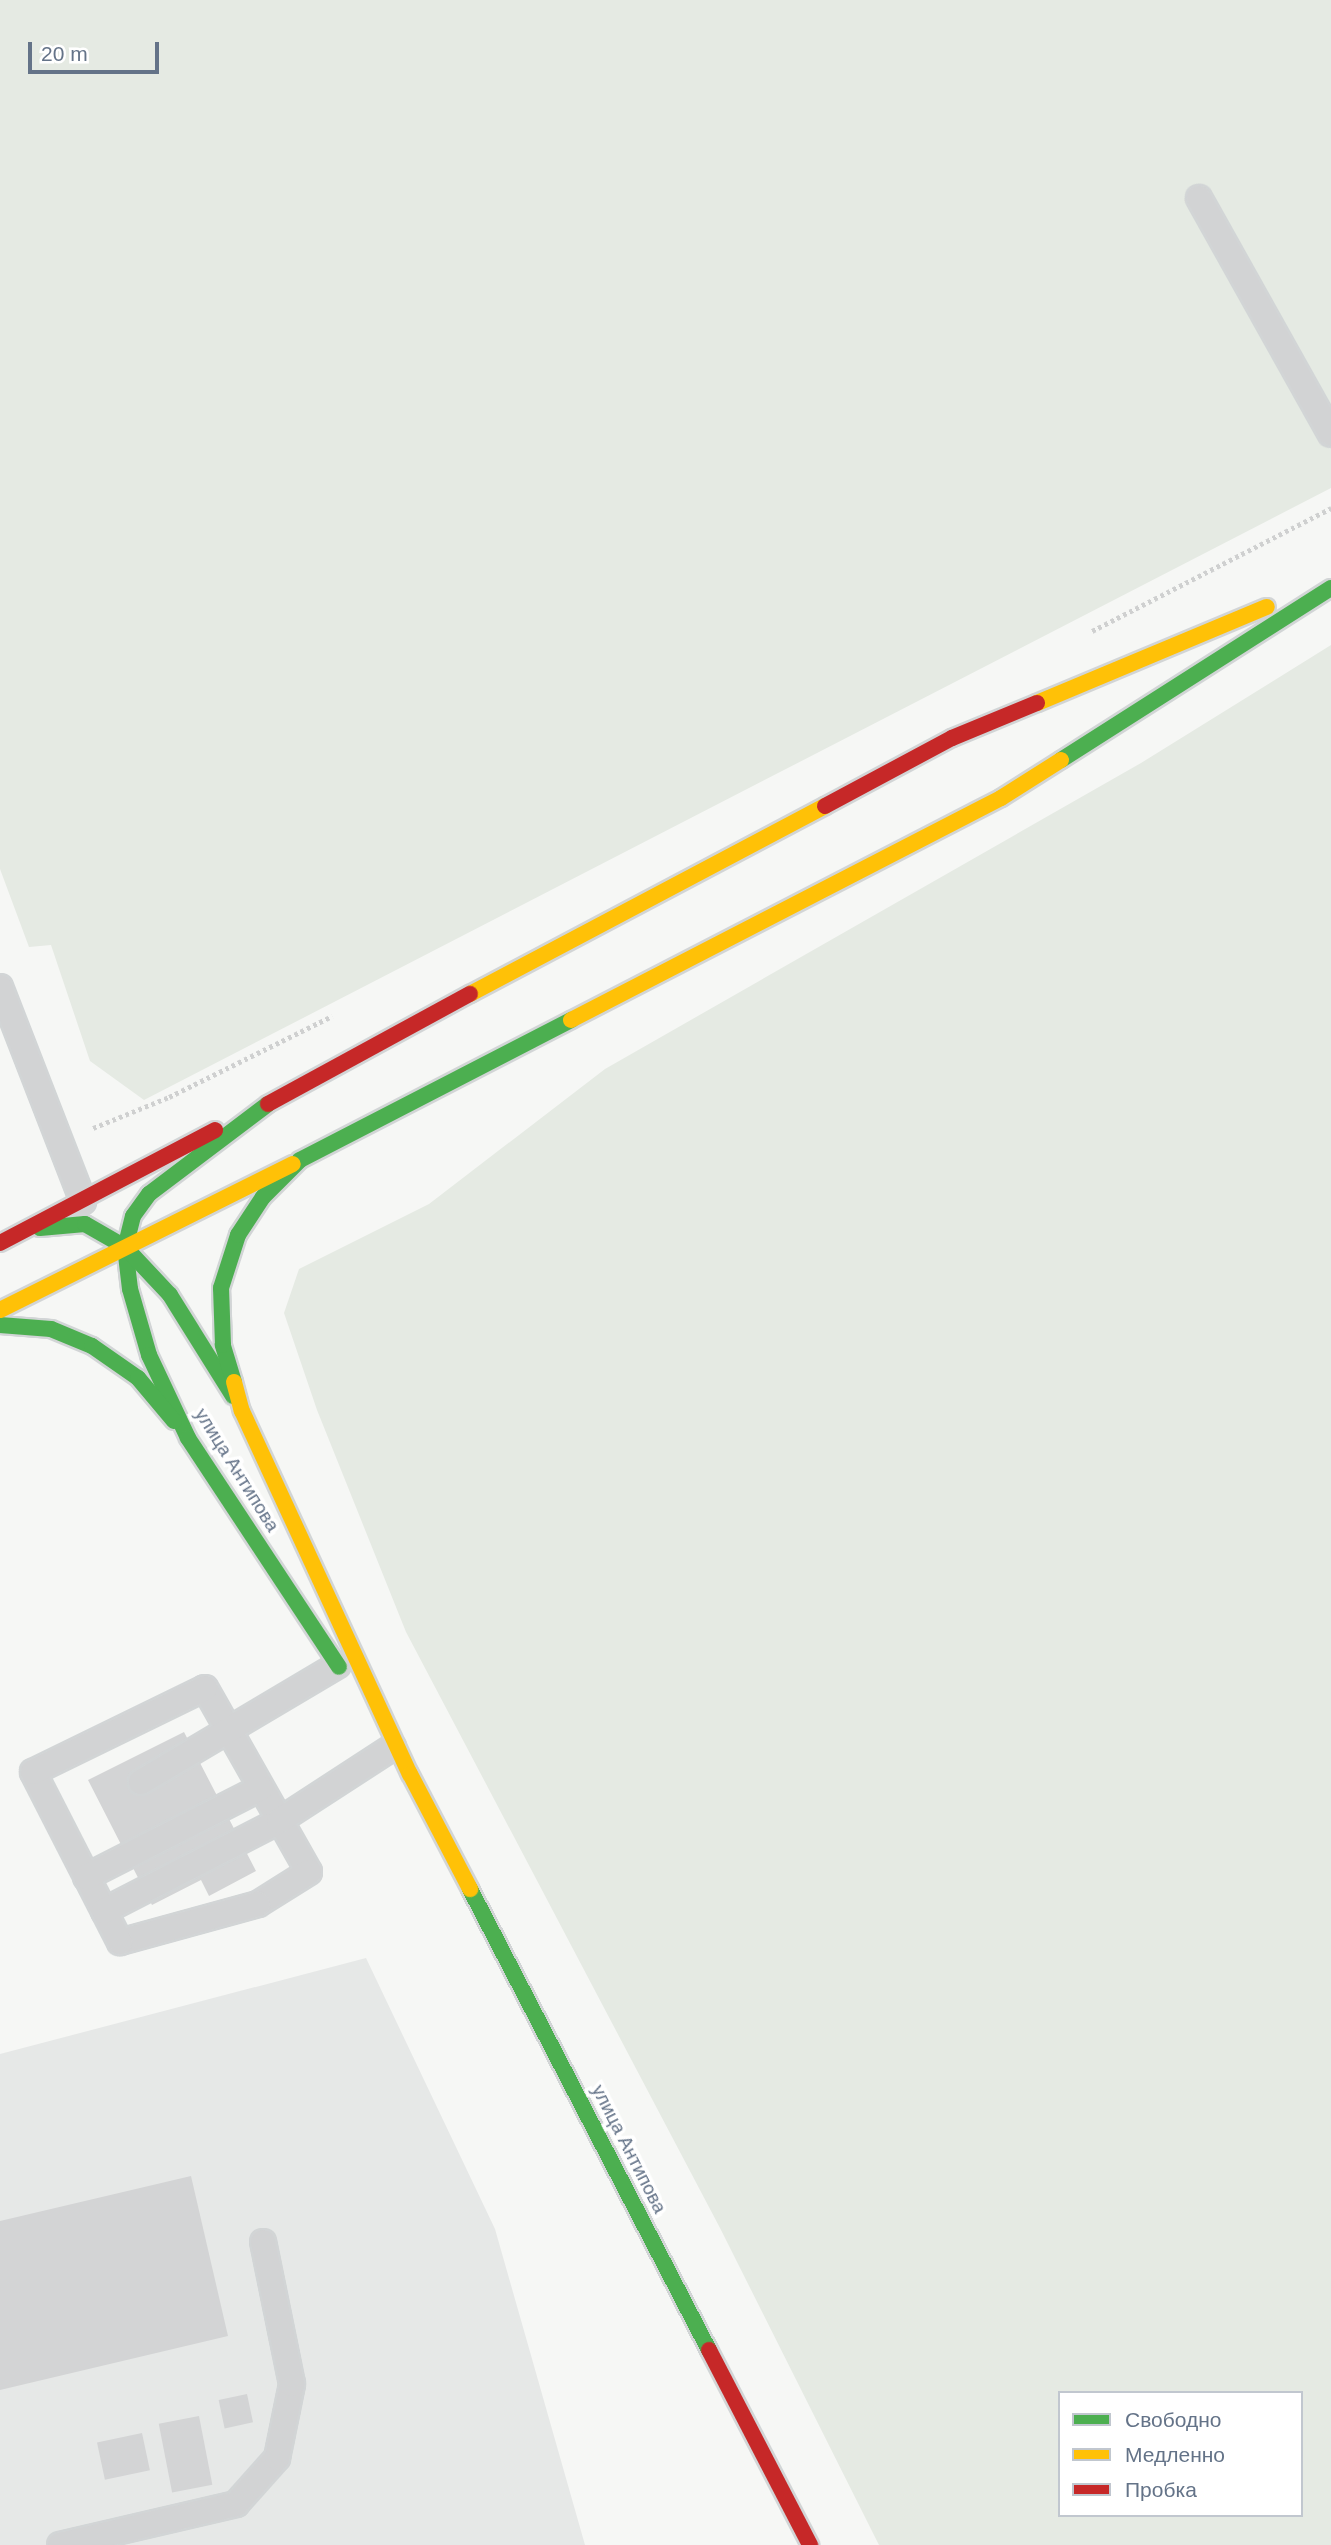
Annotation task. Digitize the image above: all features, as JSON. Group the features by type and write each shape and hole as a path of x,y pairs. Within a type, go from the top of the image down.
{"main road":[{"path":"0,1242 83,1201 952,738 1331,581"},
{"path":"0,1310 300,1160 1001,798 1331,588"},
{"name":"улица Антипова","path":"278,1097 149,1194 133,1216 125,1247 130,1289 149,1355 188,1438 410,1774"},
{"name":"улица Антипова","path":"300,1160 263,1197 237,1235 221,1288 223,1345 242,1411 410,1774 810,2545"},
{"path":"27,1229 85,1224 125,1247 170,1295 242,1411"},
{"path":"0,1325 51,1329 92,1346 138,1378 188,1438"}],"lane":[{"path":"1199,198 1331,433"},
{"path":"0,987 83,1201"},
{"path":"141,1782 230,1732 338,1665"},
{"path":"205,1688 230,1732 309,1872 258,1903 120,1942 33,1772 205,1688"},
{"path":"104,1911 279,1821 393,1747"},
{"path":"86,1877 261,1788"},
{"path":"60,2545 236,2504 277,2458 292,2384 263,2242"}],"shaded area":[{"path":"0,0 1331,0 1331,488 144,1100 90,1061 51,945 29,947 0,869"},
{"path":"1331,645 1331,2545 879,2545 720,2228 406,1632 317,1410 284,1313 299,1269 429,1204 605,1069 1141,763"},
{"path":"366,1958 495,2229 585,2545 0,2545 0,2054"}],"building":[{"path":"184,1732 256,1871 209,1896 201,1880 152,1905 88,1780"},
{"path":"191,2176 228,2336 0,2390 0,2221"},
{"path":"247,2394 253,2422 225,2428 219,2400"},
{"path":"199,2416 212,2485 172,2493 159,2424"},
{"path":"142,2433 150,2470 105,2480 97,2443"}],"traffic: fast":[{"path":"1061,760 1331,588"},
{"path":"234,1382 223,1345 221,1288 238,1235 263,1197 300,1160 571,1020"},
{"path":"268,1104 149,1194 133,1216 125,1247 130,1289 149,1355 188,1438 339,1667"},
{"path":"40,1228 85,1224 125,1247 170,1295 233,1396"},
{"path":"0,1325 51,1329 92,1346 138,1378 174,1421"},
{"path":"470,1889 709,2350"}],"traffic: slow":[{"path":"1037,703 1267,607"},
{"path":"571,1020 1001,798 1061,760"},
{"path":"470,994 825,806"},
{"path":"0,1310 293,1164"},
{"path":"234,1382 242,1411 410,1774 470,1889"}],"traffic: jam":[{"path":"825,806 952,738 1037,703"},
{"path":"268,1104 470,994"},
{"path":"0,1243 215,1130"},
{"path":"709,2350 810,2545"}]}
